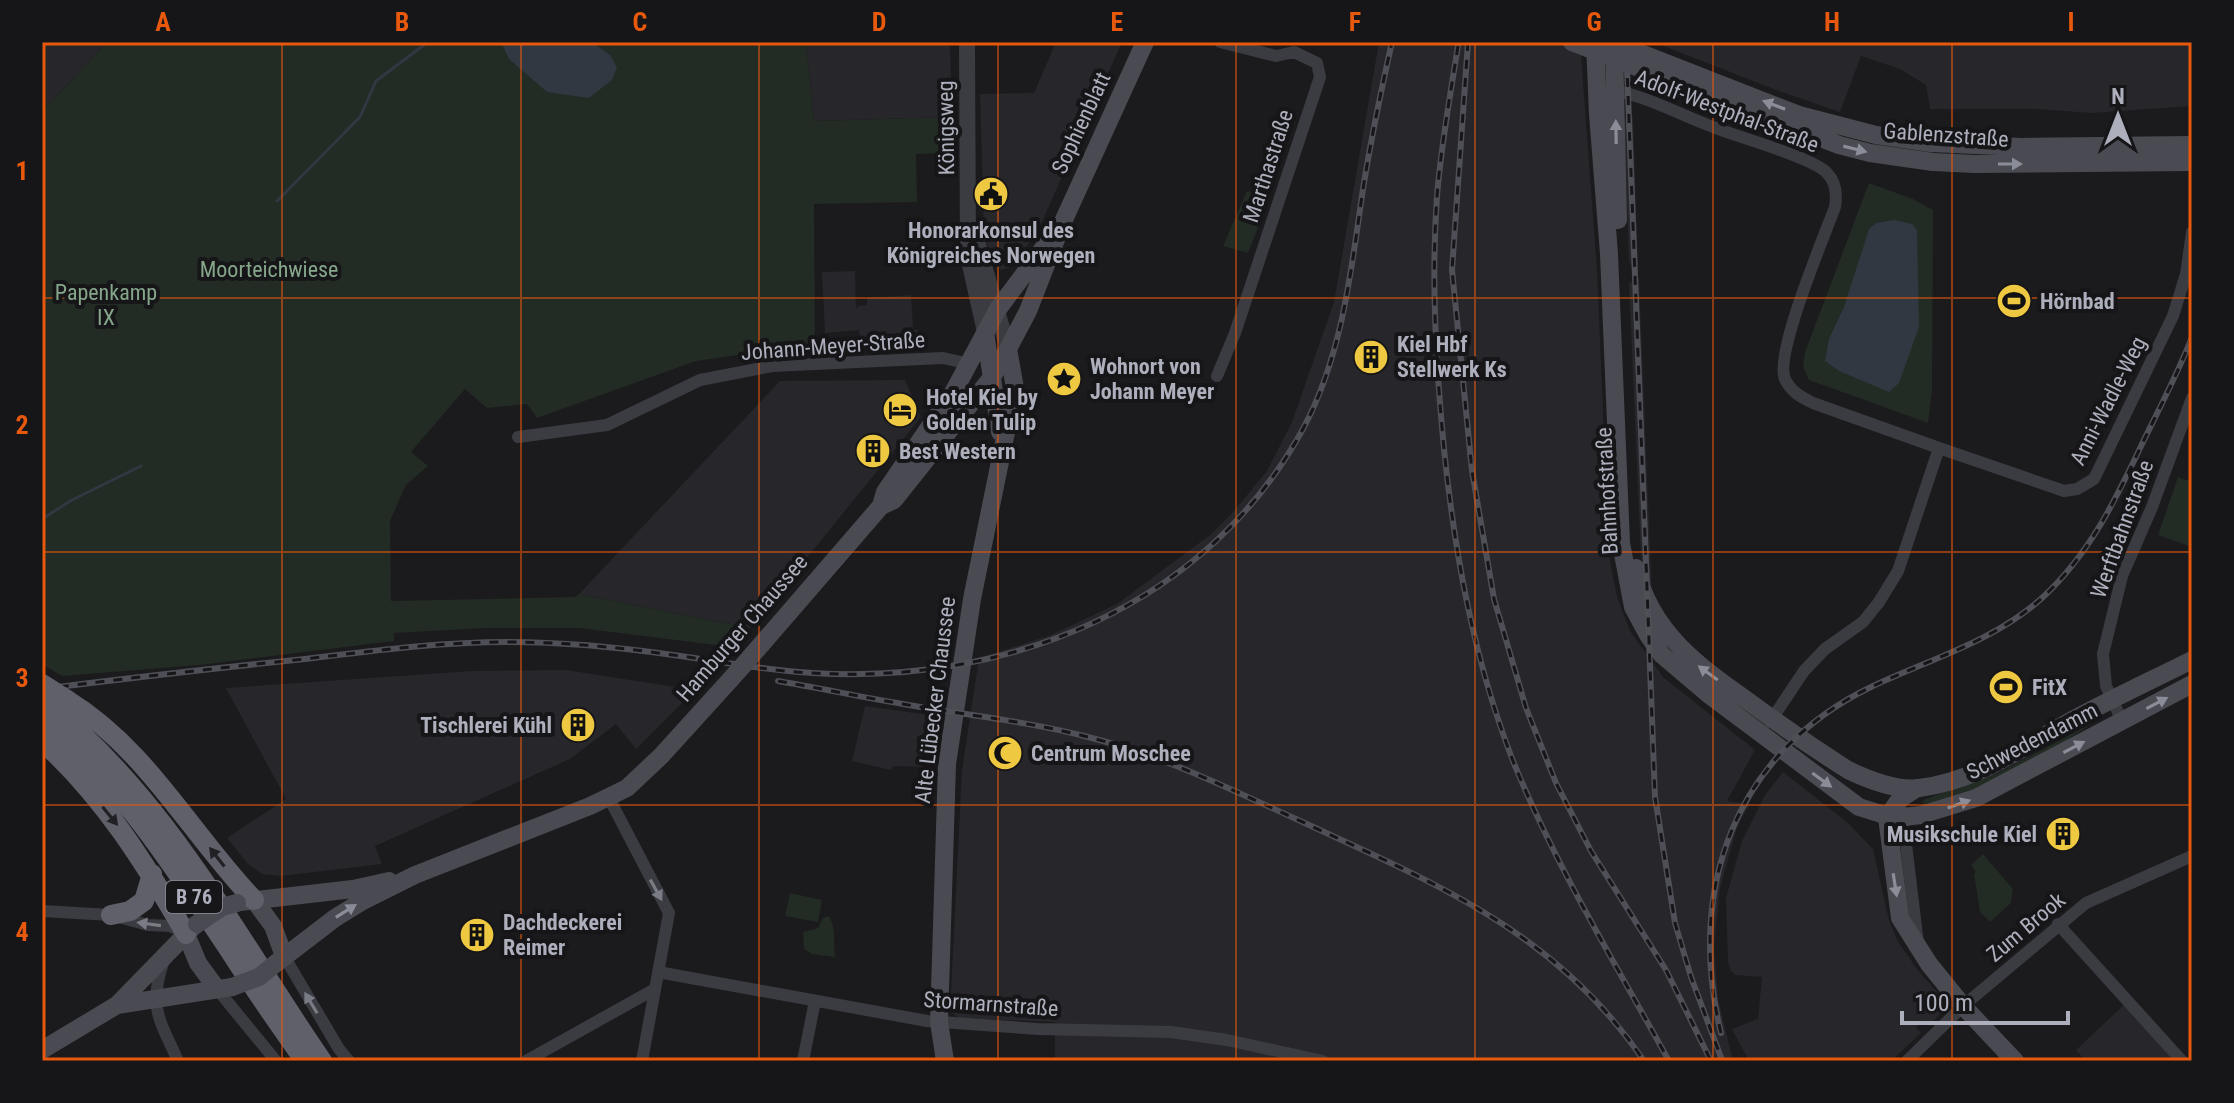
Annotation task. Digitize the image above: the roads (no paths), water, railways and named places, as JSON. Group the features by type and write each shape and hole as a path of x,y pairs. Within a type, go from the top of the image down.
{"highway":[{"path":"42,702 67,700 98,720 143,764 234,879 246,901"},
{"name":"B 76","path":"42,702 146,827 305,1061"},
{"name":"B 76","path":"42,702 111,762 168,830 322,1061"},
{"path":"42,741 125,833 191,929"},
{"path":"111,915 130,911 144,901 152,874"}],"main road":[{"name":"Sophienblatt","path":"992,377 1028,311 1062,224 1145,42"},
{"name":"Gablenzstraße","path":"1572,42 1839,145 1870,153 2192,145"},
{"name":"Bahnhofstraße","path":"1595,42 1609,254 1621,543 1633,607 1662,655 1684,676 1767,727 1896,792"},
{"name":"Gablenzstraße","path":"1613,42 1799,115 1932,152 2006,164 2192,162"},
{"name":"Bahnhofstraße","path":"1613,42 1631,538 1638,579 1652,610 1672,640 1698,666 1859,807 1895,818"},
{"name":"Sophienblatt","path":"985,332 998,309 1062,224"},
{"name":"Hamburger Chaussee","path":"881,506 885,492 970,364 985,332"},
{"name":"Alte Lübecker Chaussee","path":"985,332 1002,443"},
{"name":"Alte Lübecker Chaussee","path":"945,1061 939,1022 947,764 972,599 1015,388 1008,349"},
{"name":"Hamburger Chaussee","path":"117,1005 225,988 259,977 335,918 415,875 609,798 627,788 730,680 881,506 894,500 992,377"},
{"name":"Schwedendamm","path":"1896,792 1990,767 2111,700 2192,660"},
{"name":"Schwedendamm","path":"1895,818 1946,809 1976,798 2192,684"},
{"name":"Hamburger Chaussee","path":"573,811 584,800 624,780 636,779"},
{"path":"1896,792 1900,918 1963,1006 2015,1061"},
{"name":"Hamburger Chaussee","path":"42,1050 117,1005 191,929 222,907 246,901 353,889 415,875"},
{"path":"246,901 273,926 279,960"},
{"path":"191,929 198,963 225,988"}],"street":[{"name":"Königsweg","path":"967,42 968,256 985,332"},
{"name":"Marthastraße","path":"1217,376 1235,333 1320,77 1317,63 1294,52 1276,56 1220,42"},
{"name":"Adolf-Westphal-Straße","path":"1596,88 1646,99 1812,163 1829,175 1835,188 1835,207 1785,347 1784,377 1794,393 1813,403 1939,448"},
{"name":"Königsweg","path":"969,214 1008,349"},
{"name":"Anni-Wadle-Weg","path":"1939,448 2064,491 2077,489 2094,479 2173,316 2186,274 2192,232"},
{"name":"Johann-Meyer-Straße","path":"518,437 607,425 700,380 772,366 943,358 970,364"},
{"name":"Werftbahnstraße","path":"2122,721 2111,700 2103,671 2103,654 2120,584 2192,398"},
{"path":"1767,727 1804,671 1825,649 1863,622 1892,583 1939,448"},
{"path":"609,798 669,913 642,1061"},
{"name":"Zum Brook","path":"1907,1061 1963,1006 2058,924 2098,897 2192,856"},
{"path":"42,911 111,915 148,925 191,929"},
{"path":"2058,924 2182,1061"},
{"path":"163,960 154,990 155,999 178,1061"},
{"path":"279,960 349,1061"},
{"name":"Stormarnstraße","path":"658,972 939,1022 1038,1029 1171,1032 1227,1040 1323,1061"},
{"path":"225,988 276,1061"},
{"path":"526,1061 655,989"},
{"path":"803,1061 815,1001"}],"waterway":[{"path":"277,201 360,117 376,81 428,42"},
{"path":"42,519 72,500 141,466"}],"railway":[{"path":"42,689 380,650 481,642 611,647 795,672 886,673 958,665 1029,648 1096,622 1158,587 1214,543 1263,489 1304,427 1328,370 1344,311 1369,152 1392,42"},
{"path":"1468,42 1452,270 1472,471 1494,599 1526,708 1556,783 1591,851 1666,970 1711,1061"},
{"path":"1626,42 1655,797 1675,923 1722,1060"},
{"path":"1458,46 1439,177 1434,291 1444,449 1468,607 1499,723 1530,800 1586,913 1669,1061"},
{"path":"1721,1033 1712,980 1710,928 1717,878 1732,831 1754,788 1785,749 1824,715 1871,687 2003,627 2059,581 2088,544 2112,505 2192,337"},
{"path":"778,681 1065,731 1142,753 1220,784 1395,865 1488,915 1572,977 1609,1016 1644,1061"}],"place":[{"name":"Honorarkonsul des Königreiches Norwegen","path":"991,194"},
{"name":"Hörnbad","path":"2014,301"},
{"name":"Kiel Hbf Stellwerk Ks","path":"1371,357"},
{"name":"Wohnort von Johann Meyer","path":"1064,379"},
{"name":"Hotel Kiel by Golden Tulip","path":"900,410"},
{"name":"Best Western","path":"873,451"},
{"name":"FitX","path":"2006,687"},
{"name":"Tischlerei Kühl","path":"578,725"},
{"name":"Centrum Moschee","path":"1005,753"},
{"name":"Musikschule Kiel","path":"2063,834"},
{"name":"Dachdeckerei Reimer","path":"477,935"}],"park label":[{"name":"Moorteichwiese","path":"269,269"},
{"name":"Papenkamp IX","path":"106,304"}]}
